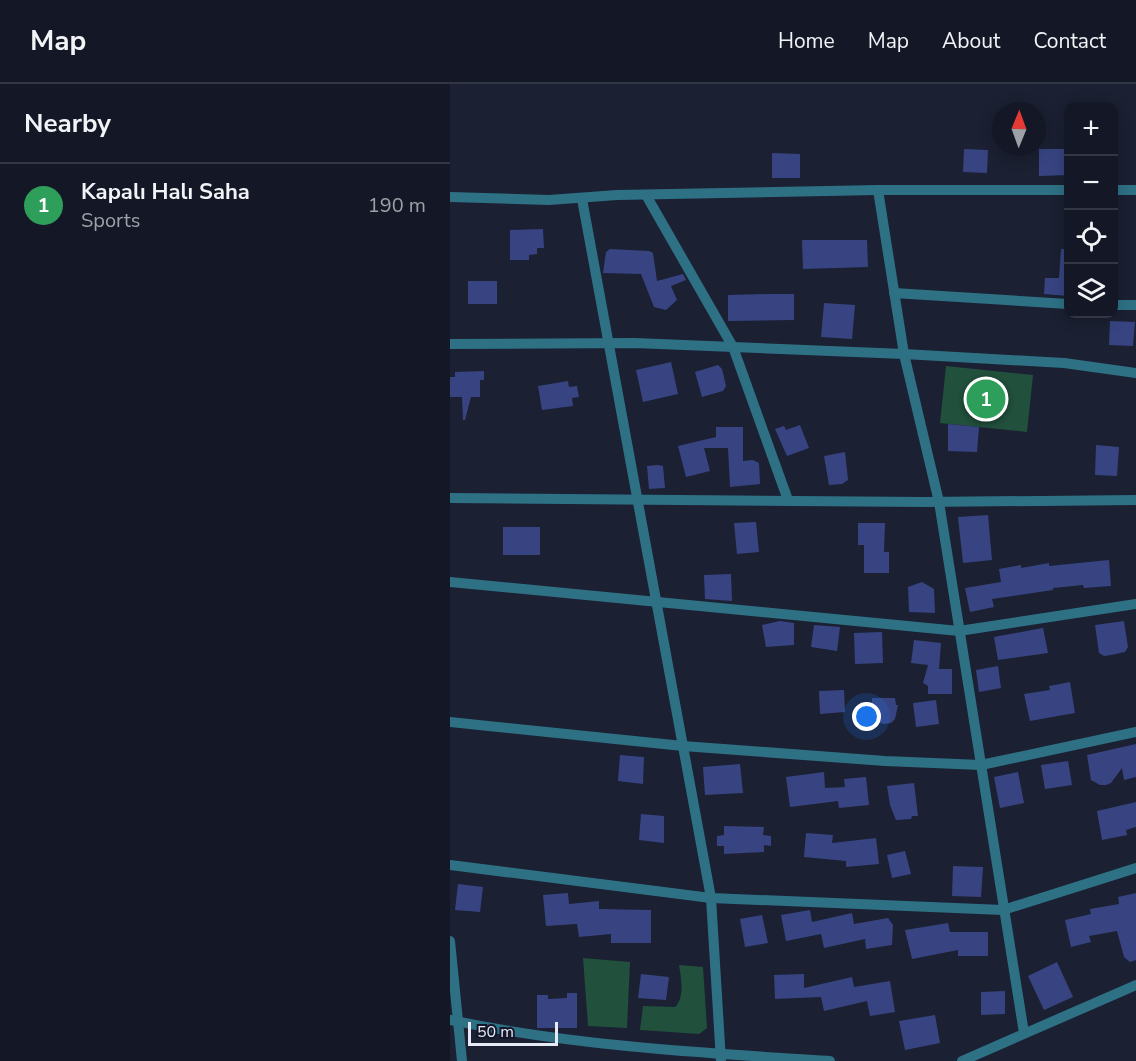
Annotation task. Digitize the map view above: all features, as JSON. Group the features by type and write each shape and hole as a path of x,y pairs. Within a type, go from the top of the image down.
{"street":[{"path":"450,197 582,199 646,195 878,190 1064,190"},
{"path":"878,190 904,354 939,502 1024,1032"},
{"path":"1118,190 1136,190"},
{"path":"646,195 734,347 788,500"},
{"path":"582,199 711,898 721,1058"},
{"path":"894,293 1064,304"},
{"path":"1118,305 1136,305"},
{"path":"450,344 609,343 904,354 1064,363 1136,373"},
{"path":"450,498 939,502 1136,500"},
{"path":"450,582 960,631 1136,604"},
{"path":"450,722 683,746 885,761 981,765 1136,732"},
{"path":"450,865 711,898 1004,910 1136,868"},
{"path":"450,941 455,1021 462,1061"},
{"path":"963,1061 1024,1032 1136,985"},
{"path":"455,1021 569,1040 721,1058 830,1061"}],"green space":[{"path":"946,366 1033,375 1027,432 940,423"},
{"path":"583,958 630,962 627,1028 588,1026"},
{"path":"679,965 703,967 707,1028 699,1034 640,1030 643,1006 675,1007 678,1003 682,987"}],"building":[{"path":"964,149 988,150 987,173 963,172"},
{"path":"1046,149 1064,149 1064,175 1039,176 1039,156 1046,156"},
{"path":"772,153 800,154 800,178 772,178"},
{"path":"543,229 544,248 537,248 537,254 529,255 529,260 510,260 510,230"},
{"path":"802,240 867,240 868,267 803,269"},
{"path":"610,249 653,253 657,281 683,274 686,280 671,286 677,300 666,310 654,307 641,274 603,273 606,252"},
{"path":"1061,249 1064,249 1064,296 1044,294 1045,278 1059,278"},
{"path":"468,281 497,281 497,304 468,304"},
{"path":"794,294 794,320 728,321 728,295"},
{"path":"824,303 855,305 852,339 821,337"},
{"path":"1110,321 1135,322 1133,346 1109,345"},
{"path":"671,362 678,394 643,402 636,370"},
{"path":"718,365 722,369 726,386 723,391 702,397 695,372"},
{"path":"484,371 484,380 480,380 480,397 471,397 465,420 463,420 462,397 450,397 450,377 455,377 455,372"},
{"path":"568,381 569,387 577,386 579,397 572,398 573,406 542,410 538,386"},
{"path":"948,424 979,427 977,452 948,451"},
{"path":"800,425 809,448 787,456 775,429 784,426 786,430"},
{"path":"716,427 743,427 743,461 753,460 759,463 760,484 730,487 728,448 704,448 710,471 686,477 678,446 716,437"},
{"path":"1096,445 1119,447 1117,476 1095,475"},
{"path":"845,452 848,480 842,484 829,485 824,456"},
{"path":"647,466 663,466 665,488 649,489"},
{"path":"988,515 992,560 963,563 958,517"},
{"path":"756,522 759,552 737,554 734,523"},
{"path":"858,523 885,523 884,552 889,552 889,573 864,573 864,545 858,545"},
{"path":"503,527 540,527 540,555 503,555"},
{"path":"1109,560 1111,586 1084,588 1083,585 1053,588 1053,590 992,599 994,607 970,612 965,588 1001,582 999,569 1021,565 1021,568 1049,563 1049,566"},
{"path":"731,574 732,601 705,599 704,575"},
{"path":"922,582 934,589 935,613 909,612 908,587"},
{"path":"780,621 794,623 794,645 766,647 762,625"},
{"path":"1124,621 1128,647 1125,652 1104,656 1099,653 1095,625"},
{"path":"814,625 840,627 837,651 811,647"},
{"path":"1043,628 1048,653 998,660 994,637"},
{"path":"882,632 883,663 855,664 854,633"},
{"path":"914,640 941,643 939,669 952,669 952,694 928,694 928,686 923,683 928,665 911,663"},
{"path":"998,666 1001,688 979,692 976,670"},
{"path":"1070,682 1075,713 1030,721 1024,694 1050,690 1049,686"},
{"path":"844,690 845,712 820,714 819,691"},
{"path":"872,698 895,698 896,705 898,705 895,719 891,723 872,721"},
{"path":"936,700 939,724 916,727 913,703"},
{"path":"1136,744 1136,777 1124,780 1122,768 1111,783 1106,785 1100,785 1091,780 1087,755"},
{"path":"620,755 644,757 643,784 618,781"},
{"path":"1068,761 1072,785 1045,789 1041,765"},
{"path":"740,764 743,793 705,795 703,767"},
{"path":"824,772 825,788 845,787 844,779 866,777 869,805 839,808 838,801 790,807 786,777"},
{"path":"1018,772 1024,803 1000,808 994,777"},
{"path":"914,783 918,816 896,820 890,805 887,786"},
{"path":"1136,802 1136,827 1126,830 1127,835 1102,840 1097,811"},
{"path":"641,814 664,816 664,843 639,840"},
{"path":"724,826 764,827 763,835 771,836 771,846 764,845 764,852 724,854 724,846 717,846 717,836 724,835"},
{"path":"806,833 833,835 832,843 876,838 879,864 846,867 846,861 804,857"},
{"path":"905,851 911,874 892,878 887,855"},
{"path":"953,866 983,867 981,897 952,896"},
{"path":"458,884 483,887 480,912 455,910"},
{"path":"568,893 569,904 599,901 599,909 651,910 651,943 611,943 611,934 579,937 577,924 546,926 543,895"},
{"path":"1136,893 1136,960 1130,962 1124,957 1117,931 1089,936 1091,942 1071,947 1065,920 1091,914 1090,909 1119,904 1118,897"},
{"path":"810,910 812,922 852,913 854,924 888,918 893,925 892,945 866,949 865,939 824,948 821,934 786,941 781,915"},
{"path":"762,915 768,943 745,947 740,919"},
{"path":"948,923 950,932 988,932 988,956 958,956 958,950 912,959 905,930"},
{"path":"1057,962 1073,997 1044,1010 1028,976"},
{"path":"641,974 669,977 666,1000 638,998"},
{"path":"804,974 804,988 852,977 854,987 890,981 895,1012 870,1016 867,1001 824,1011 821,997 775,999 774,975"},
{"path":"1005,991 1005,1014 981,1015 981,992"},
{"path":"567,993 577,993 577,1028 537,1028 537,995 548,995 548,999 567,998"},
{"path":"935,1015 940,1043 905,1050 899,1021"}],"place":[{"name":"Kapalı Halı Saha","path":"986,399"}]}
